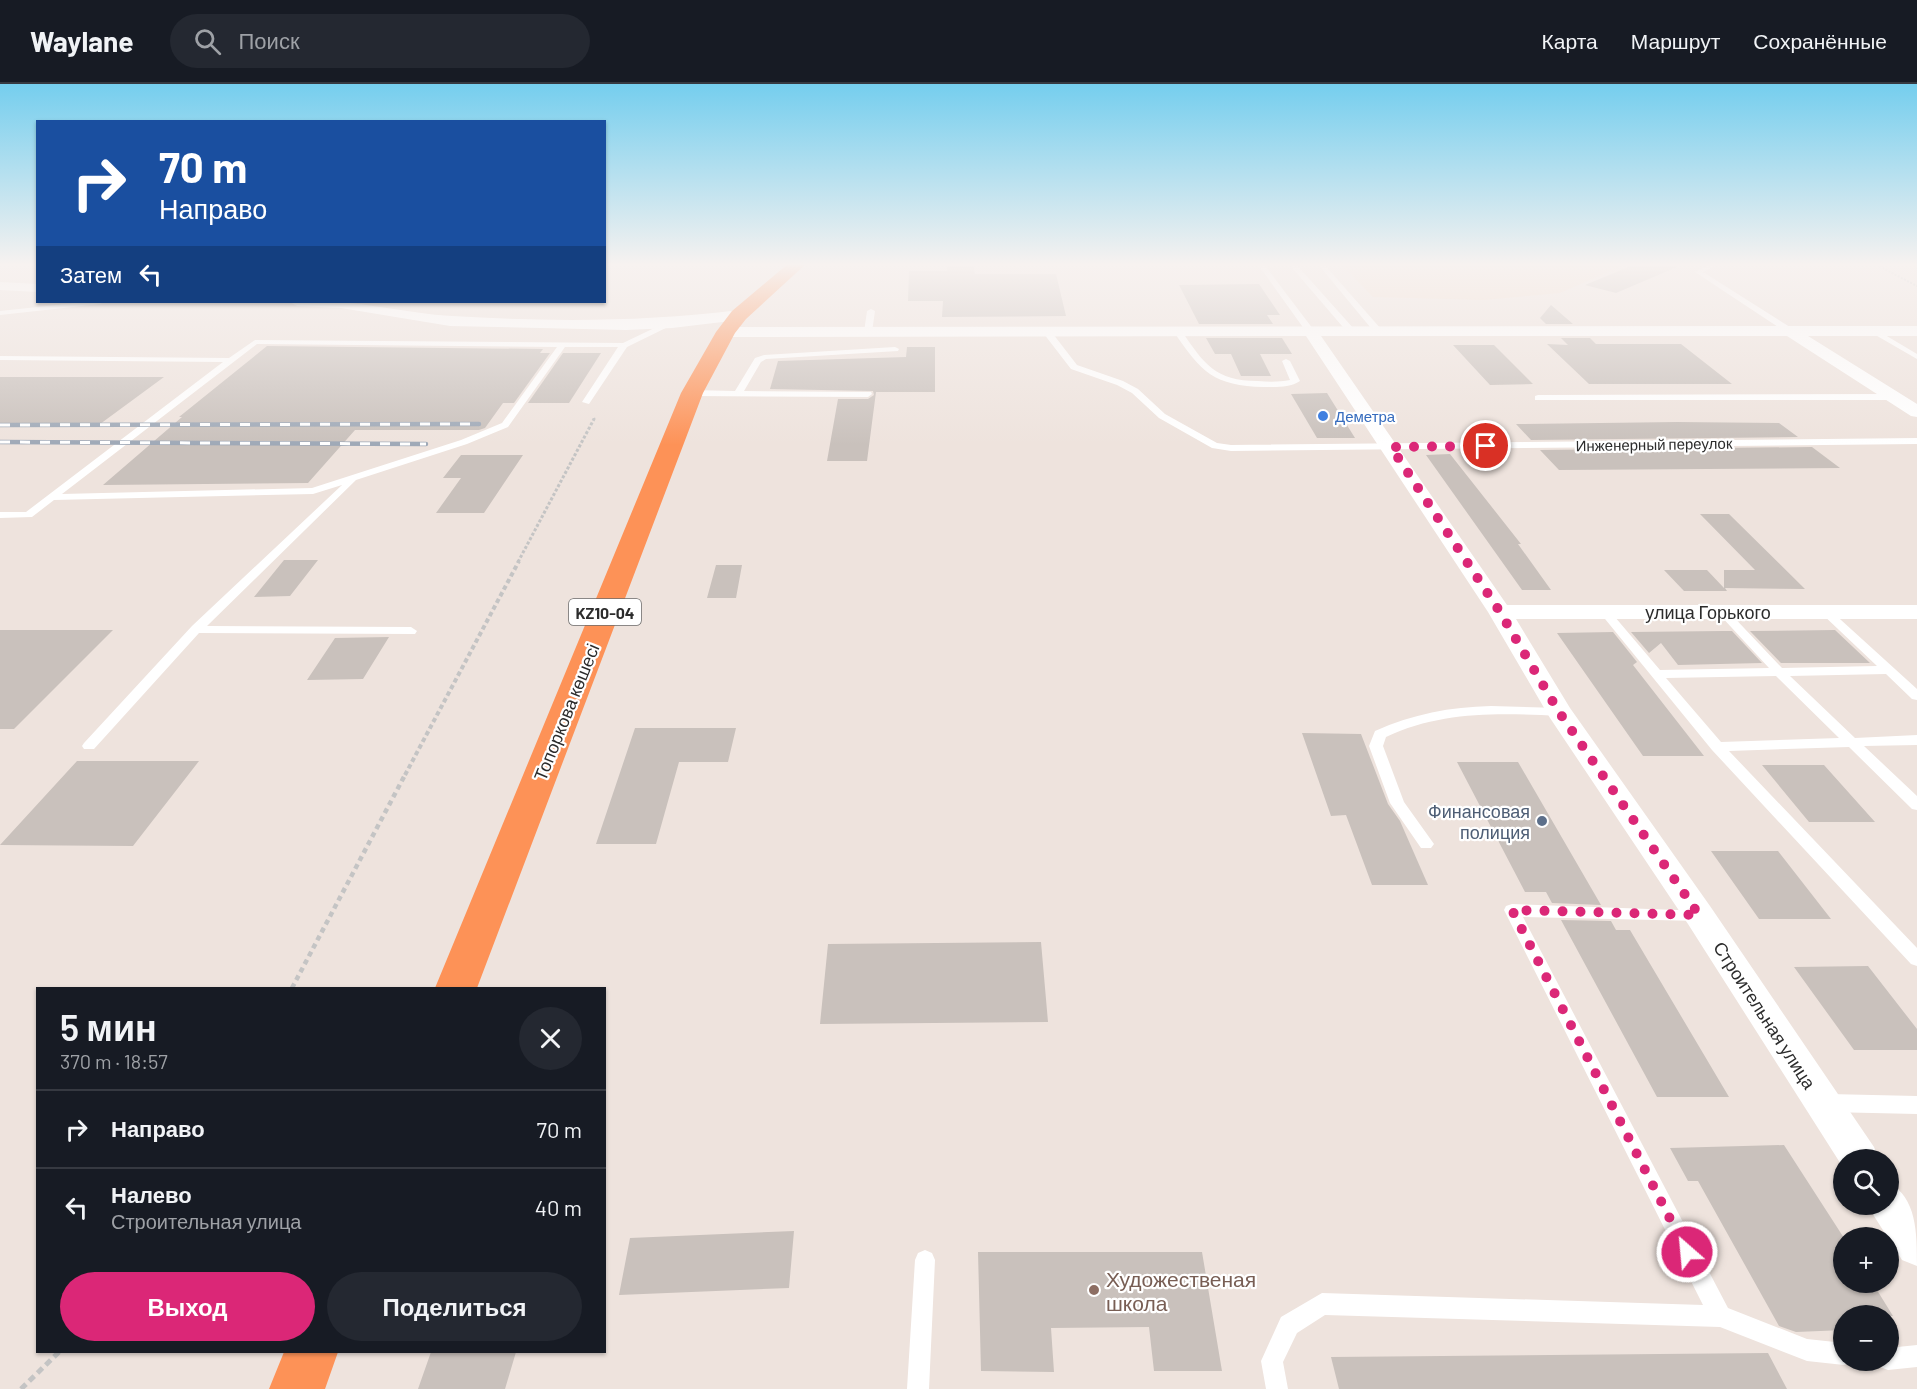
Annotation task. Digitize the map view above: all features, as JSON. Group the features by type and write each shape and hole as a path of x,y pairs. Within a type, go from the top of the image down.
{"highway":[{"name":"Топоркова көшесі","path":"456,987 692,393 733,324"},
{"path":"297,1389 311,1353"}],"street":[{"path":"578,324 651,324"},
{"path":"727,324 832,332 1917,331"},
{"path":"1790,331 1917,412"},
{"name":"Строительная улица","path":"1310,332 1391,447 1500,612 1559,712 1699,915 1853,1149"},
{"name":"улица Горького","path":"1500,612 1917,612"},
{"path":"1897,1215 1917,1245"}],"lane":[{"path":"0,515 28,515 255,342 624,345 670,324"},
{"path":"868,332 869,324"},
{"path":"1304,324 1310,332"},
{"path":"1345,324 1351,331"},
{"path":"1372,324 1378,331"},
{"path":"1779,324 1790,331"},
{"path":"1875,331 1917,357"},
{"path":"827,352 832,332"},
{"name":"Инженерный переулок","path":"1047,332 1074,367 1120,383 1135,391 1162,416 1215,446 1231,448 1391,447 1917,441"},
{"path":"1178,332 1207,369 1228,382 1268,384 1296,381 1286,360"},
{"path":"52,497 313,491 464,442 505,425 563,344"},
{"path":"586,402 624,345"},
{"path":"738,393 758,360 764,357 895,350"},
{"path":"0,358 233,360"},
{"path":"692,393 868,394"},
{"path":"1538,398 1894,397"},
{"path":"89,746 196,629 356,477"},
{"path":"1605,612 1717,747 1914,953"},
{"path":"1723,612 1781,674 1917,805"},
{"path":"1826,612 1917,696"},
{"path":"196,629 411,631"},
{"path":"1656,674 1781,674 1890,670"},
{"path":"1426,844 1397,803 1376,747 1380,734 1399,724 1444,714 1491,708 1559,712"},
{"path":"1717,747 1917,740"},
{"path":"1699,915 1512,910 1720,1316"},
{"path":"1823,1102 1917,1106"},
{"path":"918,1389 925,1260"},
{"path":"1277,1389 1272,1361 1289,1325 1322,1304 1720,1316 1807,1350 1833,1353"},
{"path":"1899,1358 1917,1356"}],"path":[{"path":"293,987 594,418 586,402"},
{"path":"21,1389 58,1353"}],"building":[{"path":"1206,338 1282,338 1292,354 1260,354 1271,376 1241,376 1231,354 1215,354"},
{"path":"1561,338 1590,338 1596,344 1681,344 1732,384 1589,384 1547,344 1568,345"},
{"path":"1453,345 1494,345 1533,384 1490,385"},
{"path":"267,346 543,349 540,353 550,353 514,403 503,403 485,428 479,430 355,430 308,483 103,485 182,417 179,417"},
{"path":"907,347 935,347 935,392 876,392 867,461 827,461 838,399 868,399 874,395 873,391 770,389 778,361 906,357"},
{"path":"563,353 601,353 569,403 528,403"},
{"path":"0,377 164,377 96,427 0,427"},
{"name":"Деметра","path":"1327,393 1355,438 1317,438 1291,394"},
{"path":"1779,423 1798,437 1531,440 1516,424"},
{"path":"1812,447 1840,468 1559,470 1540,450"},
{"path":"1450,454 1521,544 1518,544 1551,590 1522,590 1426,455"},
{"path":"461,455 523,455 484,513 436,513 461,478 443,478"},
{"path":"1700,514 1729,514 1805,589 1725,588 1727,591 1684,591 1664,570 1707,570 1724,588 1724,570 1755,570"},
{"path":"284,560 318,560 290,596 254,597"},
{"path":"716,565 742,565 736,598 707,598"},
{"path":"0,630 113,630 14,729 0,729"},
{"path":"1835,630 1870,663 1781,663 1750,631"},
{"path":"1732,631 1762,663 1678,665 1661,643 1649,653 1631,632"},
{"path":"1613,632 1637,662 1633,665 1704,756 1643,756 1557,633"},
{"path":"389,637 363,679 307,680 335,638"},
{"path":"635,728 736,728 728,762 679,762 656,844 596,844"},
{"path":"1302,733 1361,734 1388,804 1400,821 1428,885 1372,885 1346,815 1331,816"},
{"path":"77,761 199,761 133,846 0,845"},
{"path":"1457,762 1518,762 1601,905 1552,903 1546,892 1525,892"},
{"path":"1762,765 1824,765 1875,822 1809,822"},
{"path":"1711,851 1778,851 1831,919 1759,919"},
{"path":"1561,920 1611,921 1616,930 1630,930 1729,1097 1657,1097"},
{"path":"1041,942 1048,1022 820,1024 828,944"},
{"path":"1868,966 1917,1029 1917,1050 1854,1050 1794,967"},
{"path":"1784,1145 1837,1227 1833,1227 1833,1293 1879,1293 1886,1305 1833,1305 1833,1330 1796,1332 1779,1326 1698,1181 1688,1181 1670,1148"},
{"path":"794,1231 789,1288 619,1295 630,1238"},
{"name":"Художественая школа","path":"978,1252 1202,1252 1222,1371 1154,1371 1149,1327 1051,1328 1054,1372 981,1371"},
{"path":"431,1353 516,1353 505,1389 418,1389"},
{"path":"1768,1353 1787,1389 1339,1389 1331,1357"}],"railway":[{"path":"0,425 479,424"},
{"path":"0,442 426,444"}],"place":[{"name":"Деметра","path":"1323,416"},
{"name":"Финансовая полиция","path":"1542,821"},
{"name":"Художественая школа","path":"1094,1290"}],"route":[{"path":"1486,446 1391,447 1500,612 1559,712 1699,915 1512,910 1687,1252"}]}
